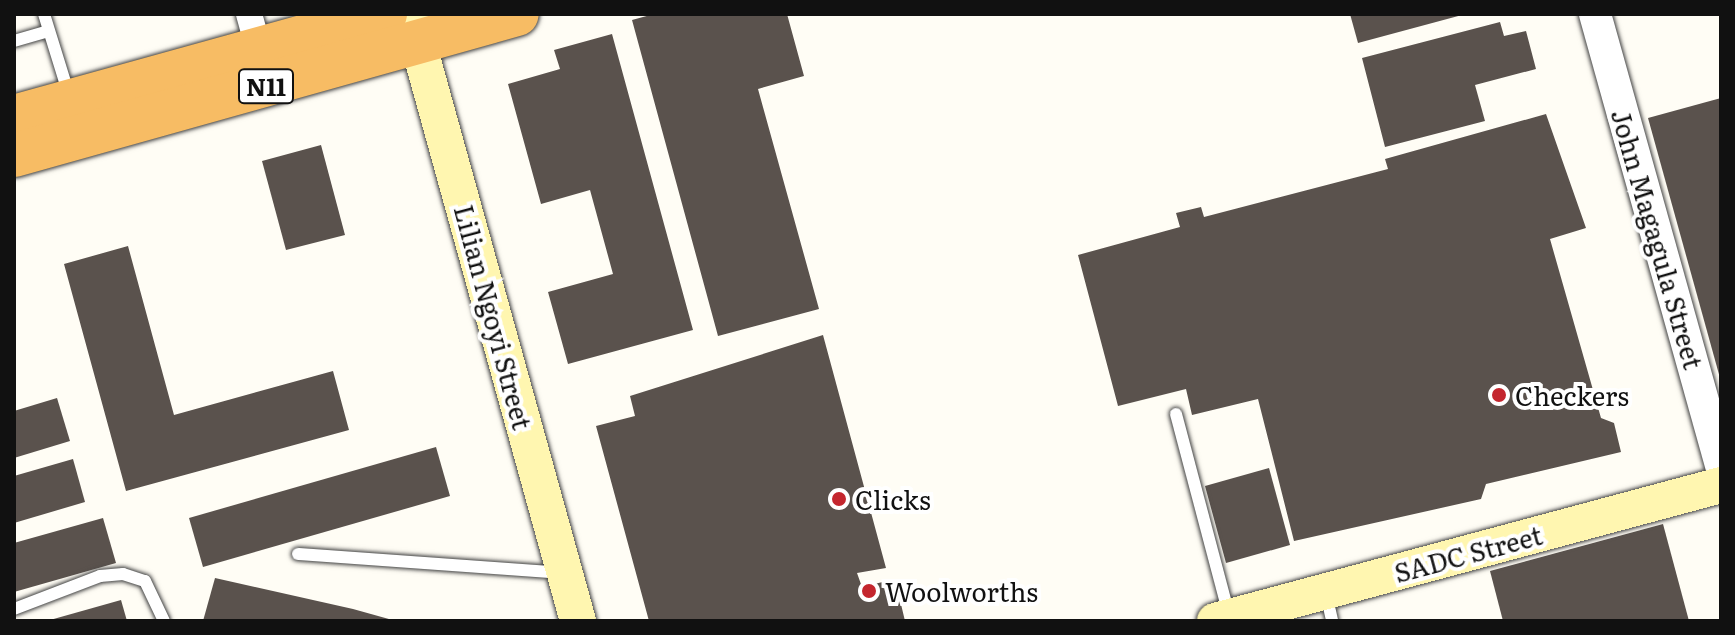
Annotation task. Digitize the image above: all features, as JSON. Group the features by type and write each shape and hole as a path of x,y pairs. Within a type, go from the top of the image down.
{"highway":[{"name":"N11","path":"14,117 385,14"},
{"name":"N11","path":"14,155 259,50 517,14"}],"main road":[{"name":"Lilian Ngoyi Street","path":"414,28 578,621"},
{"name":"SADC Street","path":"1222,619 1328,606 1721,485"}],"street":[{"name":"John Magagula Street","path":"1595,14 1721,465"}],"lane":[{"path":"44,14 71,101"},
{"path":"14,41 49,31"},
{"path":"1176,414 1222,619"},
{"path":"298,554 564,573"},
{"path":"14,609 100,576 123,574 145,581 164,621"}],"building":[{"path":"654,14 787,14 804,76 758,89 819,309 718,336 632,20"},
{"path":"1350,14 1462,14 1462,15 1358,43"},
{"path":"1500,22 1504,36 1526,31 1536,69 1475,85 1485,121 1385,147 1362,58"},
{"path":"612,34 693,330 568,364 548,292 613,274 590,190 541,204 508,84 560,69 554,50"},
{"path":"1721,98 1721,377 1720,378 1648,118"},
{"path":"1546,114 1586,228 1550,239 1601,418 1614,423 1621,452 1486,484 1481,499 1294,541 1258,399 1192,415 1186,389 1118,406 1078,255 1180,227 1176,213 1201,207 1204,217 1388,169 1385,159"},
{"path":"321,145 345,235 286,250 262,161"},
{"path":"128,246 174,415 333,371 349,430 126,491 64,264"},
{"path":"823,335 886,568 857,573 862,587 895,579 905,621 649,621 596,426 635,416 630,396"},
{"path":"57,398 70,441 14,458 14,411"},
{"path":"436,447 450,496 203,567 189,518"},
{"path":"73,459 85,502 14,523 14,476"},
{"path":"1269,468 1290,545 1226,563 1205,486"},
{"path":"103,518 116,563 14,592 14,543"},
{"path":"1663,524 1689,621 1503,621 1490,571"},
{"path":"215,578 353,609 396,621 203,621"},
{"path":"121,600 127,621 50,621 50,620"}],"place":[{"name":"Checkers","path":"1499,395"},
{"name":"Clicks","path":"839,499"},
{"name":"Woolworths","path":"869,591"}]}
